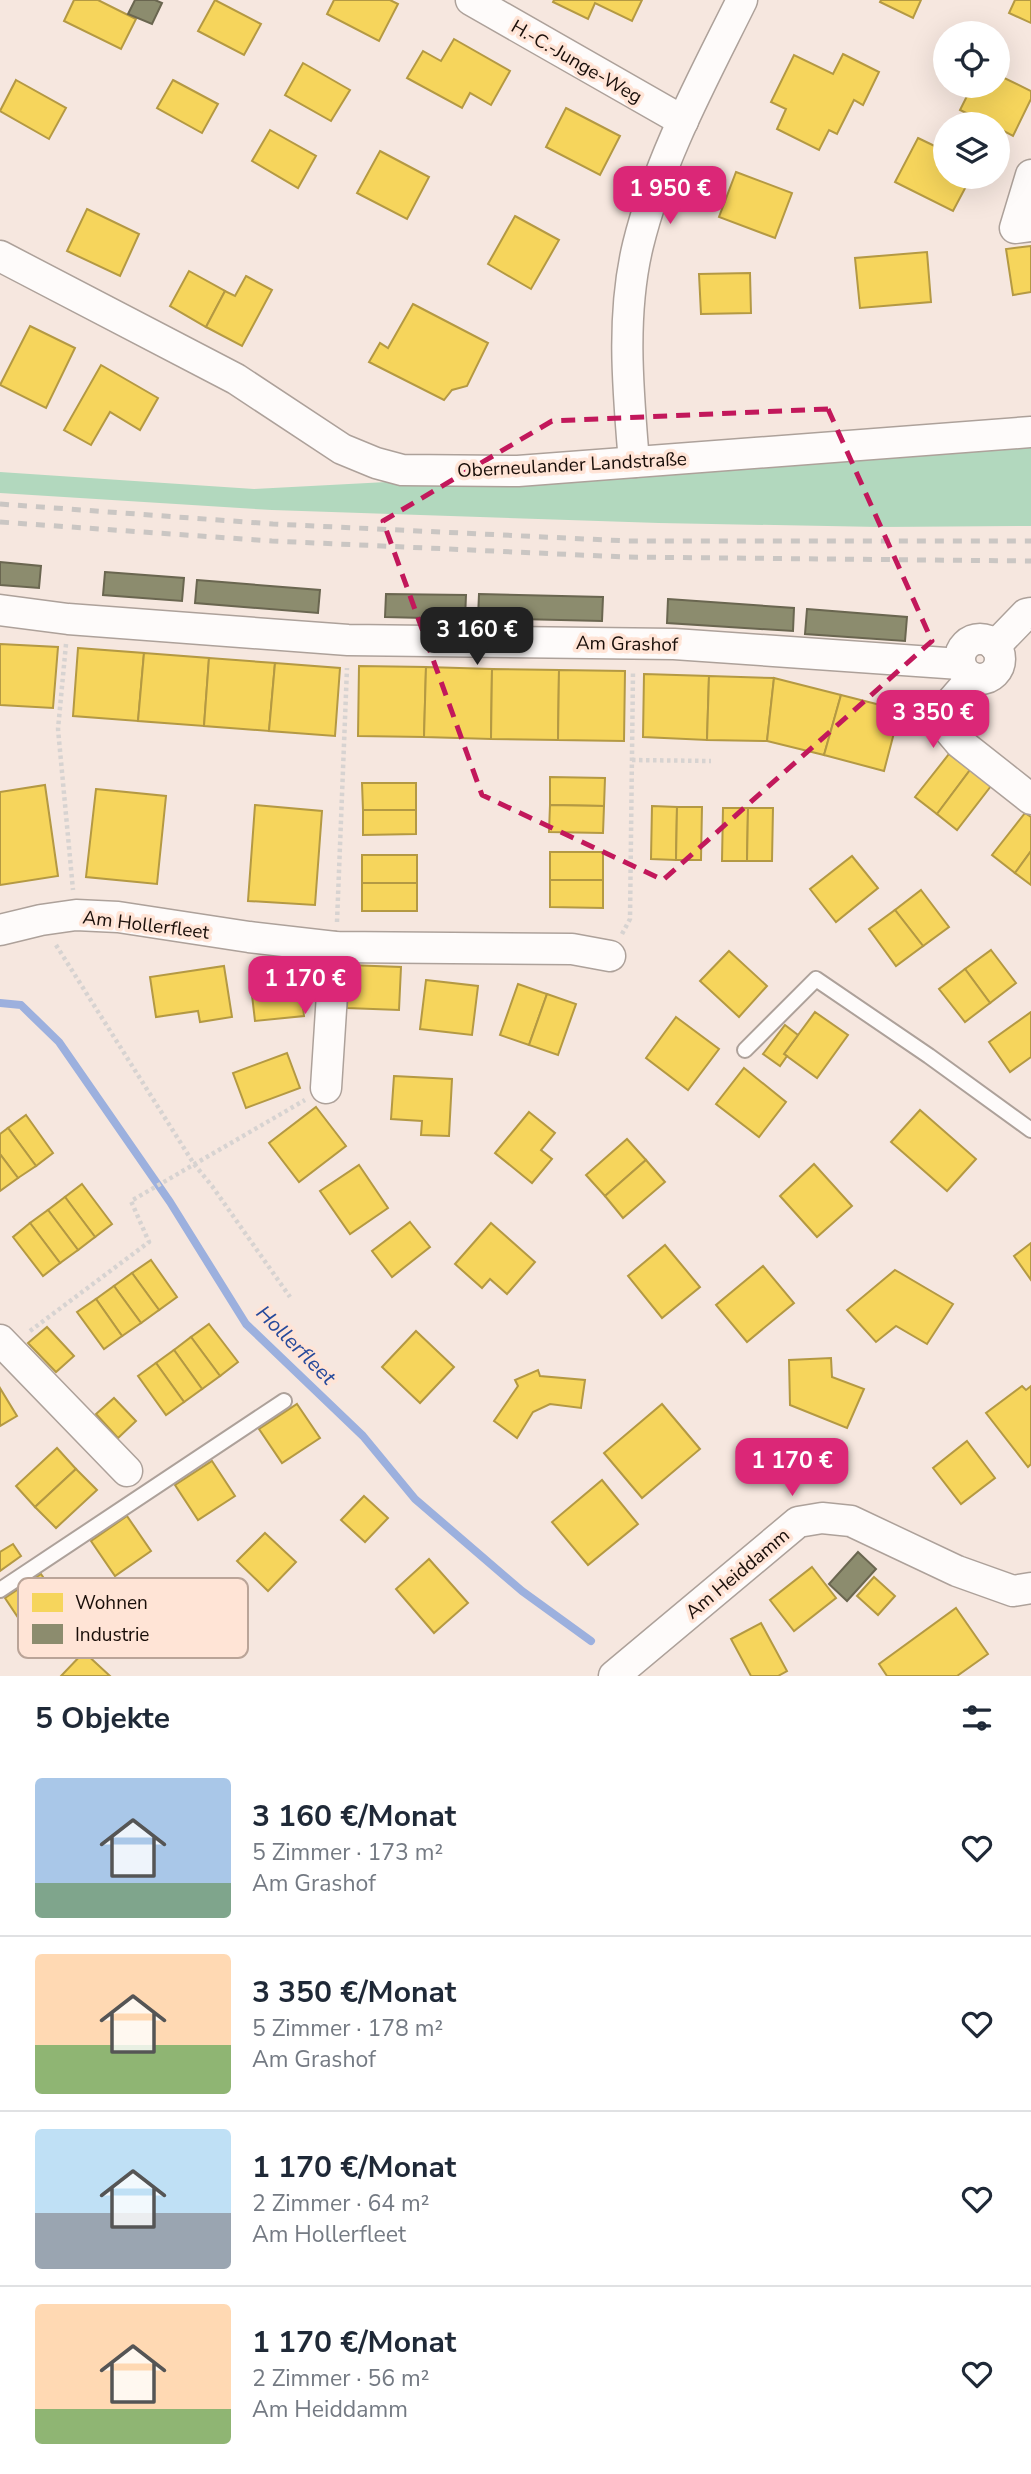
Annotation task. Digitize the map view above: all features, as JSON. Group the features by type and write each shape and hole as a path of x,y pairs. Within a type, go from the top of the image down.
{"street":[{"name":"H.-C.-Junge-Weg","path":"471,0 683,121"},
{"path":"635,462 628,383 628,346 638,246 650,205 683,121 742,0"},
{"path":"1031,175 1015,228 1031,226"},
{"name":"Oberneulander Landstraße","path":"0,256 236,379 342,449 402,470 518,471 1031,432"},
{"name":"Am Grashof","path":"0,610 68,619 348,640 688,645 966,671"},
{"path":"1031,613 995,646 979,639 964,648 960,656 966,671 939,717 960,743 1031,799"},
{"name":"Am Hollerfleet","path":"0,930 76,915 118,917 335,947 572,949 610,956"},
{"path":"326,1088 335,947"},
{"path":"4,1345 127,1471"},
{"name":"Am Heiddamm","path":"614,1676 798,1522 822,1517 851,1521 957,1572 1013,1591 1031,1588"}],"lane":[{"path":"745,1050 816,979 1031,1130"},
{"path":"0,1590 284,1401"}],"path":[{"path":"68,619 58,729 76,915"},
{"path":"335,947 348,640"},
{"path":"610,956 630,919 634,643"},
{"path":"632,760 711,761"},
{"path":"41,920 194,1164 290,1297"},
{"path":"4,1345 149,1242 131,1200 326,1088"}],"highlighted area":[{"path":"828,409 932,641 663,880 482,795 383,521 552,421"}],"green space":[{"path":"1031,441 1031,526 880,527 659,523 272,510 0,493 0,472 254,489 635,469"}],"building: Wohnen":[{"path":"74,0 98,0 136,19 121,49 64,21"},
{"path":"215,0 261,24 244,55 198,31"},
{"path":"334,0 390,0 398,4 379,41 327,14"},
{"path":"642,0 632,21 595,3 588,19 553,2"},
{"path":"921,0 913,18 880,2"},
{"path":"1015,0 1031,0 1031,23 1009,13"},
{"path":"454,39 510,71 491,105 470,93 462,108 407,78 423,51 441,61"},
{"path":"843,54 879,72 863,105 854,100 837,134 829,130 819,150 777,129 786,109 771,102 794,55 833,74"},
{"path":"303,63 350,90 331,121 285,95"},
{"path":"16,80 66,108 49,139 0,111"},
{"path":"173,80 218,104 202,133 157,108"},
{"path":"1010,81 1031,91 1031,99 1013,136 1010,134 1010,112 960,110 966,98 1010,98"},
{"path":"566,108 620,136 600,175 546,147"},
{"path":"270,130 316,156 298,188 252,161"},
{"path":"918,138 933,145 933,189 965,189 953,211 895,182"},
{"path":"380,151 429,177 407,219 357,193"},
{"path":"736,172 792,193 775,238 719,217"},
{"path":"87,209 139,234 120,276 67,251"},
{"path":"515,216 559,240 531,289 488,264"},
{"path":"1031,246 1031,292 1013,295 1006,249"},
{"path":"927,252 931,302 860,308 855,258"},
{"path":"189,271 225,291 206,327 170,306"},
{"path":"750,273 751,313 701,314 699,274"},
{"path":"246,276 272,290 242,346 206,327 225,291 235,296"},
{"path":"413,304 488,343 467,386 452,390 444,400 369,362 380,343 388,348"},
{"path":"30,326 75,348 46,408 0,385"},
{"path":"101,365 158,398 140,430 110,412 91,445 64,430"},
{"path":"0,644 58,647 53,708 0,705"},
{"path":"78,648 144,653 138,721 73,716"},
{"path":"144,653 209,658 204,726 138,721"},
{"path":"209,658 275,663 269,731 204,726"},
{"path":"275,663 340,668 335,736 269,731"},
{"path":"359,666 426,667 424,737 358,736"},
{"path":"426,667 492,669 491,739 424,737"},
{"path":"492,669 559,670 558,740 491,739"},
{"path":"559,670 625,671 624,741 558,740"},
{"path":"644,674 709,676 707,740 643,737"},
{"path":"709,676 774,678 767,741 707,740"},
{"path":"774,678 841,695 824,755 767,741"},
{"path":"841,695 900,710 884,771 824,755"},
{"path":"949,754 970,770 937,814 915,797"},
{"path":"970,770 991,786 957,830 937,814"},
{"path":"550,777 605,778 604,806 550,805"},
{"path":"362,783 416,783 416,810 363,810"},
{"path":"45,785 58,876 0,885 0,792"},
{"path":"96,789 166,796 157,884 86,877"},
{"path":"255,805 322,811 315,905 248,901"},
{"path":"550,805 604,806 603,833 549,832"},
{"path":"652,806 677,807 676,860 651,859"},
{"path":"677,807 702,807 701,860 676,860"},
{"path":"723,808 748,808 747,861 722,861"},
{"path":"748,808 773,808 772,861 747,861"},
{"path":"363,810 416,810 416,834 363,835"},
{"path":"1025,813 1031,817 1031,851 1015,873 992,855"},
{"path":"1031,851 1031,885 1015,873"},
{"path":"550,852 603,852 603,880 550,880"},
{"path":"362,855 417,855 417,883 362,883"},
{"path":"852,856 878,888 836,922 810,889"},
{"path":"550,880 603,880 603,908 550,907"},
{"path":"362,883 417,883 417,911 362,911"},
{"path":"921,890 949,927 923,946 895,910"},
{"path":"895,910 923,946 896,966 869,929"},
{"path":"991,950 1016,983 990,1003 965,969"},
{"path":"729,951 767,986 739,1017 700,981"},
{"path":"348,965 401,967 399,1010 347,1008"},
{"path":"224,966 232,1017 200,1022 198,1011 156,1017 150,977"},
{"path":"965,969 990,1003 965,1022 939,989"},
{"path":"299,973 304,1016 255,1021 250,978"},
{"path":"426,980 478,986 472,1035 420,1029"},
{"path":"518,984 547,994 529,1045 500,1035"},
{"path":"547,994 576,1004 558,1055 529,1045"},
{"path":"815,1012 848,1035 817,1078 784,1054"},
{"path":"1031,1012 1031,1057 1010,1072 989,1042"},
{"path":"676,1017 719,1049 688,1090 646,1058"},
{"path":"785,1025 798,1035 784,1054 787,1056 780,1066 763,1054"},
{"path":"287,1053 300,1088 246,1108 233,1073"},
{"path":"744,1068 786,1102 759,1137 716,1104"},
{"path":"394,1076 452,1079 449,1136 421,1135 422,1121 391,1119"},
{"path":"316,1107 346,1146 299,1182 269,1143"},
{"path":"920,1110 976,1159 947,1191 891,1142"},
{"path":"529,1112 555,1133 541,1150 552,1159 532,1183 495,1153"},
{"path":"26,1115 53,1153 36,1166 8,1128"},
{"path":"8,1128 36,1166 18,1178 0,1154 0,1134"},
{"path":"627,1139 646,1160 605,1196 586,1175"},
{"path":"0,1154 18,1178 0,1191"},
{"path":"646,1160 665,1182 623,1218 605,1196"},
{"path":"814,1164 852,1206 817,1237 780,1196"},
{"path":"359,1165 388,1208 350,1234 320,1191"},
{"path":"82,1184 112,1224 95,1237 65,1197"},
{"path":"65,1197 95,1237 78,1250 48,1210"},
{"path":"48,1210 78,1250 60,1263 30,1223"},
{"path":"410,1222 430,1247 392,1277 372,1251"},
{"path":"30,1223 60,1263 43,1276 13,1237"},
{"path":"491,1223 535,1262 507,1294 490,1279 482,1288 455,1264"},
{"path":"1031,1243 1031,1280 1014,1256"},
{"path":"665,1245 700,1287 662,1318 628,1276"},
{"path":"151,1260 177,1297 159,1310 132,1273"},
{"path":"763,1266 794,1303 747,1342 716,1305"},
{"path":"895,1270 953,1304 927,1344 896,1326 876,1342 847,1310"},
{"path":"132,1273 159,1310 141,1323 114,1286"},
{"path":"114,1286 141,1323 122,1336 96,1299"},
{"path":"96,1299 122,1336 104,1349 77,1312"},
{"path":"209,1324 238,1362 220,1376 191,1337"},
{"path":"47,1327 74,1356 56,1372 28,1343"},
{"path":"416,1331 454,1367 420,1403 382,1367"},
{"path":"191,1337 220,1376 202,1389 174,1350"},
{"path":"174,1350 202,1389 184,1402 156,1363"},
{"path":"831,1358 832,1377 864,1389 847,1428 790,1405 789,1360"},
{"path":"156,1363 184,1402 166,1415 138,1376"},
{"path":"538,1370 540,1376 585,1380 581,1408 550,1404 533,1412 517,1438 494,1421 518,1386 515,1380"},
{"path":"1022,1386 1026,1390 1031,1386 1031,1464 1028,1467 986,1413"},
{"path":"0,1388 17,1416 0,1426"},
{"path":"114,1398 136,1421 118,1438 96,1414"},
{"path":"297,1404 320,1438 282,1463 259,1429"},
{"path":"662,1404 700,1449 642,1498 604,1453"},
{"path":"967,1441 995,1478 961,1504 933,1468"},
{"path":"57,1448 76,1469 35,1507 16,1486"},
{"path":"212,1461 235,1496 198,1520 175,1485"},
{"path":"76,1469 97,1490 56,1528 35,1507"},
{"path":"602,1480 638,1524 588,1565 552,1522"},
{"path":"364,1496 388,1518 365,1542 341,1520"},
{"path":"127,1516 151,1551 115,1576 91,1541"},
{"path":"265,1533 296,1562 268,1591 237,1561"},
{"path":"13,1544 21,1556 0,1571 0,1552"},
{"path":"429,1559 468,1603 434,1633 396,1589"},
{"path":"812,1567 836,1598 794,1631 770,1600"},
{"path":"874,1577 895,1596 878,1615 857,1596"},
{"path":"18,1589 18,1618 5,1598"},
{"path":"956,1608 988,1654 957,1676 887,1676 879,1664"},
{"path":"761,1623 787,1671 778,1676 751,1676 731,1639"},
{"path":"78,1658 90,1658 110,1676 61,1676"}],"building: Industrie":[{"path":"135,0 155,0 162,3 152,24 128,14"},
{"path":"0,562 41,566 39,588 0,585"},
{"path":"105,572 184,578 182,601 103,595"},
{"path":"197,580 320,590 318,613 195,603"},
{"path":"386,594 466,595 465,619 385,617"},
{"path":"479,594 603,597 602,621 478,618"},
{"path":"668,599 794,608 793,631 667,623"},
{"path":"807,609 907,617 905,641 805,634"},
{"path":"858,1552 876,1569 847,1601 829,1584"}],"waterway":[{"name":"Hollerfleet","path":"0,1003 21,1005 59,1042 170,1202 246,1324 363,1436 415,1499 522,1591 591,1641"}],"railway":[{"path":"0,504 273,524 628,541 1031,541"},
{"path":"0,522 272,541 625,557 1031,561"}]}
